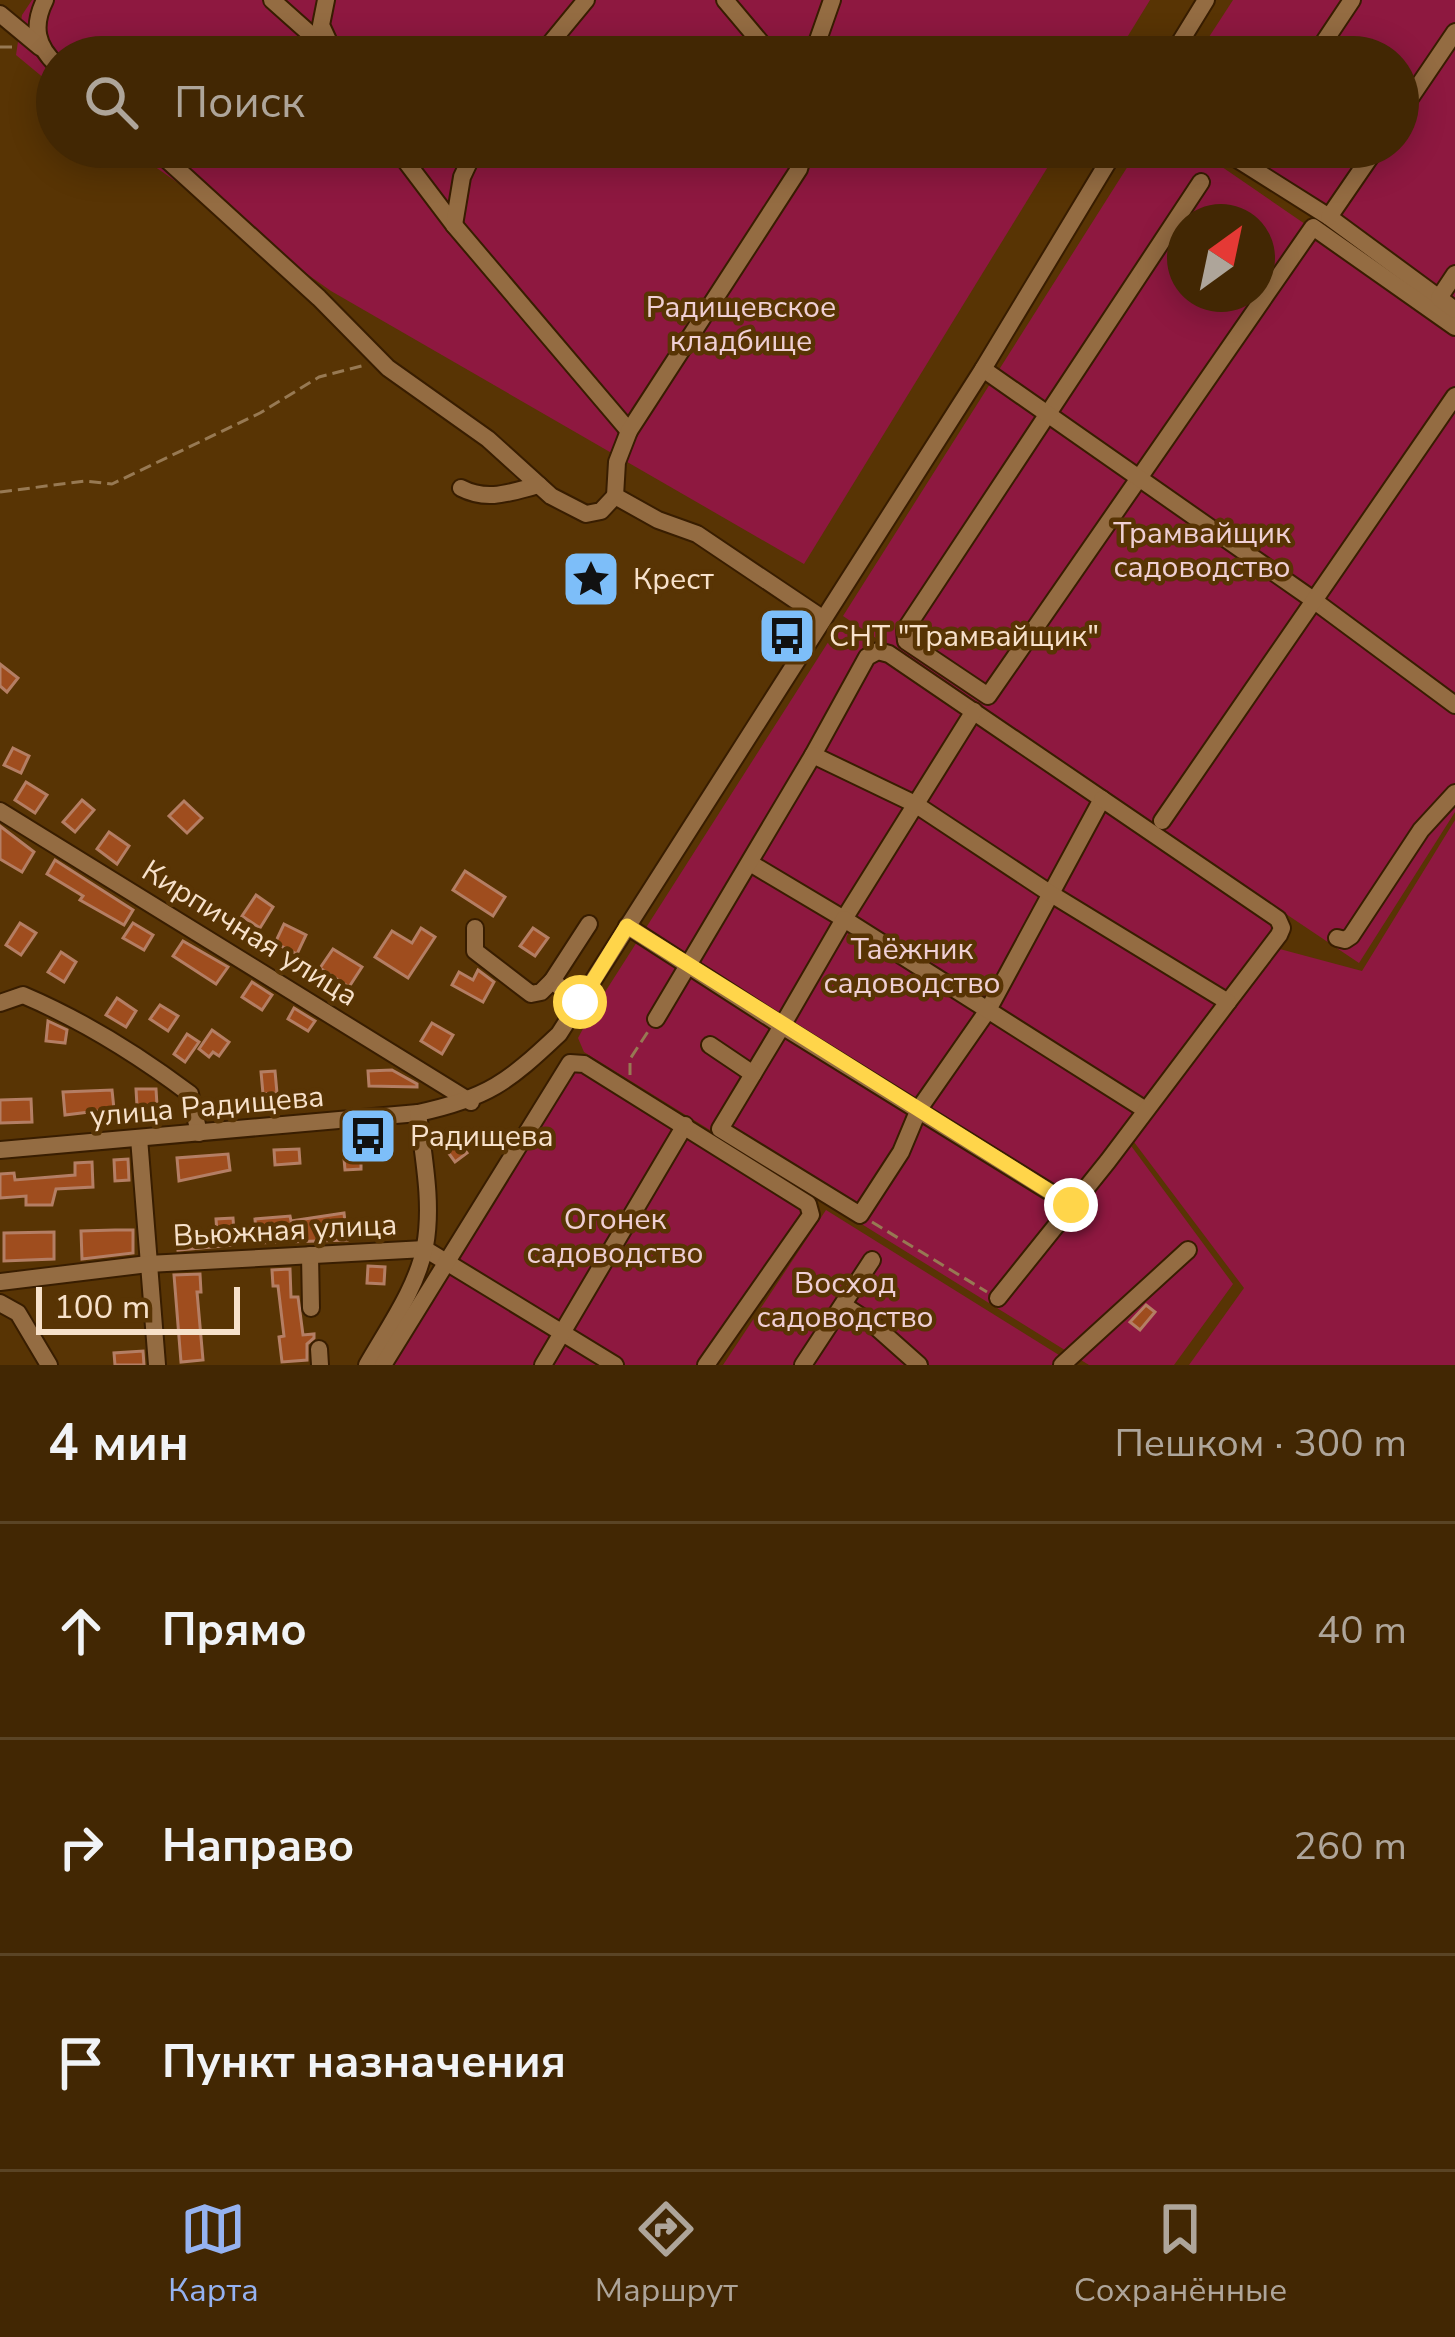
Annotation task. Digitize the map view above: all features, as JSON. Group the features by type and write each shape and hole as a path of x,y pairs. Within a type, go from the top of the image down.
{"street":[{"path":"39,36 37,20 45,0"},
{"path":"272,0 312,36"},
{"path":"326,0 321,25 326,36"},
{"path":"556,36 586,0"},
{"path":"725,0 755,36"},
{"path":"819,36 832,0"},
{"path":"1184,36 1205,0"},
{"path":"1328,36 1352,0"},
{"path":"0,14 36,44"},
{"path":"1419,85 1455,32"},
{"path":"176,168 381,361 488,440 551,496 586,514 601,511 615,496 617,462 629,431 799,168"},
{"path":"411,168 629,431"},
{"path":"454,225 466,168"},
{"path":"471,1102 521,1070 559,1034 983,369 1104,168"},
{"path":"1251,168 1329,217 1455,310"},
{"path":"1329,217 1363,168"},
{"path":"1201,182 904,630 906,641 988,696 1313,227 1455,327"},
{"path":"1439,298 1455,274"},
{"path":"983,369 1312,598 1455,705"},
{"path":"1162,821 1455,396"},
{"path":"461,488 488,497 539,485"},
{"path":"615,496 658,520 697,534 822,618"},
{"path":"656,1018 867,657 878,651 890,653 1278,919 1279,935 998,1298"},
{"path":"974,711 720,1129 860,1215 901,1152 919,1109 988,1010 1102,799"},
{"path":"813,755 915,804 1228,1002"},
{"path":"1337,938 1351,936 1421,830 1455,793"},
{"name":"Кирпичная улица","path":"0,811 471,1102"},
{"path":"750,863 1144,1109"},
{"path":"475,928 475,951 531,994 552,981 589,924"},
{"path":"627,926 1071,1205"},
{"path":"552,981 580,1002"},
{"path":"0,1003 23,995 122,1045 190,1094 200,1133"},
{"path":"710,1045 753,1074"},
{"path":"382,1365 570,1063 584,1064 808,1204 811,1215 706,1365"},
{"name":"улица Радищева","path":"0,1150 418,1113 471,1102"},
{"path":"367,1365 405,1298 425,1249 418,1113"},
{"path":"543,1365 685,1125"},
{"path":"139,1138 157,1365"},
{"path":"425,1249 615,1365"},
{"name":"Вьюжная улица","path":"0,1282 148,1264 425,1249"},
{"path":"1062,1365 1188,1250"},
{"path":"310,1255 311,1308"},
{"path":"802,1365 872,1260"},
{"path":"0,1303 18,1313 49,1365"},
{"path":"843,1306 874,1325 919,1365"}],"path":[{"path":"0,492 85,481 112,484 220,433 320,377 381,361"},
{"path":"630,1076 631,1059 656,1018"},
{"path":"860,1215 998,1298"}],"green space":[{"path":"32,0 1150,0 1128,36 36,36 36,72 16,55 22,15"},
{"path":"1233,0 1455,0 1455,314 1328,223 1240,168 1419,168 1419,36 1210,36"},
{"name":"Радищевское кладбище","path":"157,168 1047,168 804,564 331,291"},
{"name":"Трамвайщик садоводство","path":"1127,168 1224,168 1455,327 1455,812 1359,963 843,616"},
{"name":"Таёжник садоводство","path":"841,622 1290,926 1126,1139 1233,1284 1174,1365 1089,1365 584,1052 578,1038 591,1014"},
{"path":"1455,820 1455,1365 1189,1365 1244,1288 1131,1138 1276,948 1362,971"},
{"name":"Огонек садоводство","path":"570,1063 808,1204 706,1365 383,1365"},
{"name":"Восход садоводство","path":"826,1210 1075,1365 723,1365"}],"building":[{"path":"0,664 18,678 7,692 0,686"},
{"path":"13,748 29,756 21,773 4,765"},
{"path":"26,782 47,795 35,813 15,800"},
{"path":"82,800 94,810 75,832 63,822"},
{"path":"184,801 202,818 187,833 169,816"},
{"path":"0,826 34,852 22,872 0,859"},
{"path":"109,832 129,846 117,864 97,849"},
{"path":"55,860 133,910 124,925 47,874"},
{"path":"465,871 505,897 493,916 453,890"},
{"path":"256,895 273,907 260,928 242,916"},
{"path":"20,923 36,933 21,955 6,945"},
{"path":"133,923 153,935 144,950 123,938"},
{"path":"284,924 306,935 297,954 275,943"},
{"path":"421,928 435,937 408,978 375,957 392,931 412,943"},
{"path":"533,928 548,938 535,956 520,946"},
{"path":"183,941 228,967 216,984 173,956"},
{"path":"333,949 362,967 349,987 320,968"},
{"path":"61,952 76,962 64,982 48,972"},
{"path":"478,970 494,982 483,1002 452,985 459,972 473,980"},
{"path":"252,982 272,995 262,1010 242,997"},
{"path":"117,998 136,1011 126,1027 106,1015"},
{"path":"160,1005 178,1016 168,1031 150,1019"},
{"path":"294,1008 315,1021 308,1031 288,1019"},
{"path":"48,1021 67,1030 65,1043 46,1041"},
{"path":"432,1023 453,1035 442,1054 421,1041"},
{"path":"212,1030 229,1042 219,1056 213,1052 209,1057 199,1049"},
{"path":"187,1034 199,1042 185,1062 174,1054"},
{"path":"392,1070 417,1087 369,1086 368,1071"},
{"path":"275,1071 277,1093 263,1094 261,1072"},
{"path":"136,1089 156,1089 157,1105 137,1106"},
{"path":"112,1090 114,1109 65,1115 63,1092"},
{"path":"31,1099 32,1122 0,1123 0,1100"},
{"path":"454,1135 467,1153 455,1162 442,1144"},
{"path":"371,1145 372,1160 361,1161 361,1169 345,1170 343,1147"},
{"path":"299,1149 300,1163 275,1165 274,1150"},
{"path":"228,1154 230,1170 179,1181 177,1158"},
{"path":"128,1159 129,1180 115,1181 114,1160"},
{"path":"92,1162 93,1187 56,1189 52,1205 26,1205 26,1196 0,1198 0,1174 14,1173 15,1180 75,1175 75,1163"},
{"path":"344,1213 347,1240 257,1243 255,1219 290,1216 291,1221"},
{"path":"233,1218 235,1245 178,1250 177,1234 217,1233 216,1219"},
{"path":"133,1230 133,1253 82,1259 81,1231"},
{"path":"54,1232 54,1259 4,1261 4,1233"},
{"path":"368,1266 385,1267 384,1284 367,1283"},
{"path":"290,1269 291,1297 298,1297 303,1335 314,1334 314,1338 307,1344 307,1360 282,1362 279,1337 284,1336 272,1270"},
{"path":"200,1274 201,1292 197,1292 203,1360 181,1362 174,1275"},
{"path":"1146,1305 1155,1312 1140,1330 1130,1322"},
{"path":"143,1351 144,1365 115,1365 114,1353"}],"place":[{"name":"Крест","path":"591,579"},
{"name":"СНТ \"Трамвайщик\"","path":"787,636"},
{"name":"Радищева","path":"368,1136"}],"route":[{"path":"580,1002 627,926 1071,1205"}]}
